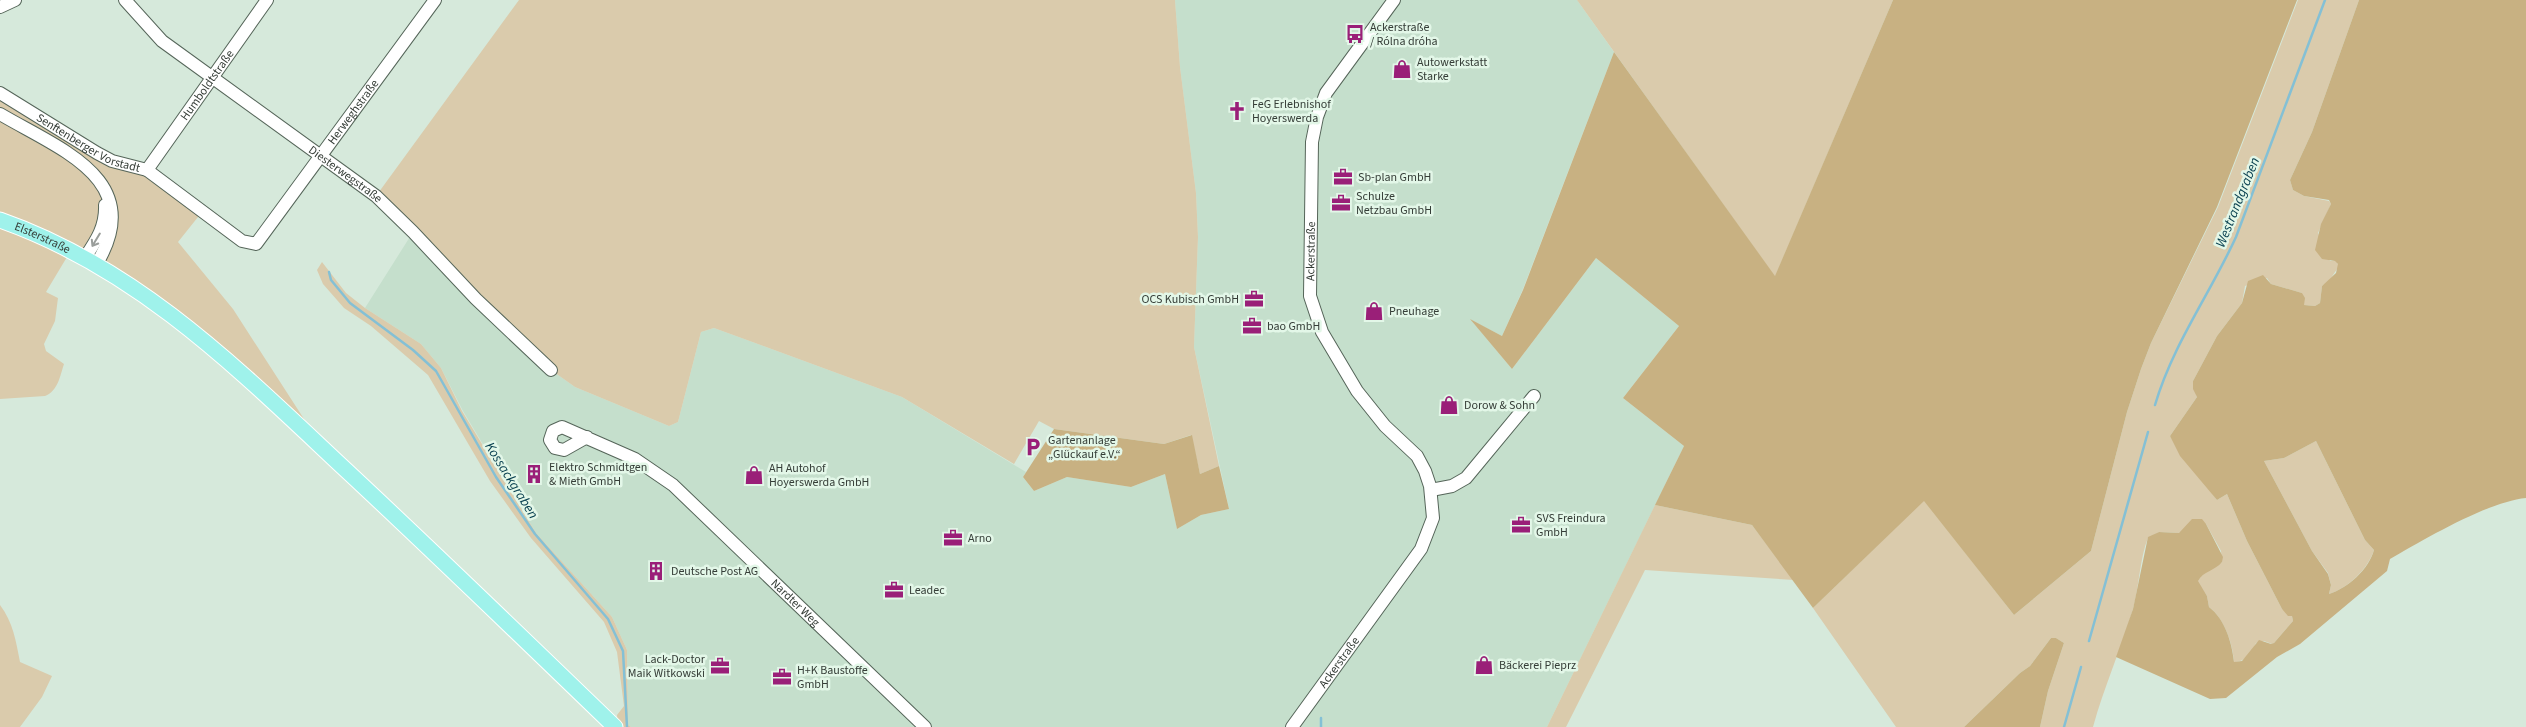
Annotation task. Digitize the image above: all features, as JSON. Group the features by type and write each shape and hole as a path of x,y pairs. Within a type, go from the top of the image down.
{"main road":[{"name":"Elsterstraße","path":"0,220 90,262 149,298 204,339 458,575 615,727"}],"street":[{"path":"0,7 15,0"},
{"name":"Diesterwegstraße","path":"125,0 162,41 376,196 476,299 551,370"},
{"name":"Humboldtstraße","path":"147,170 267,0"},
{"name":"Herweghstraße","path":"251,244 256,244 261,239 435,0"},
{"name":"Ackerstraße","path":"1292,727 1421,549 1433,518 1431,490 1417,456 1385,426 1357,392 1322,332 1310,296 1312,142 1317,117 1326,92 1394,0"},
{"name":"Senftenberger Vorstadt","path":"0,93 112,161 147,170 242,241 251,244"},
{"name":"Senftenberger Vorstadt","path":"0,114 90,169 102,185 105,217 90,262"},
{"path":"1431,490 1452,486 1466,478 1534,396"},
{"name":"Nardter Weg","path":"587,437 635,459 673,485 925,727"}],"shaded area":[{"path":"519,0 1175,0 1180,67 1196,193 1198,237 1194,347 1219,466 1200,474 1191,435 1164,444 1054,429 1039,421 1014,464 902,397 714,328 701,332 678,422 669,426 575,387 551,370 376,196"},
{"path":"1175,0 1577,0 1614,52 1523,289 1502,336 1471,320 1512,369 1596,258 1679,326 1623,398 1684,446 1547,727 631,727 628,725 627,650 612,617 536,533 463,411 441,368 421,344 365,308 413,232 551,370 575,387 669,426 678,422 701,332 714,328 902,397 1026,472 1023,477 1034,491 1067,477 1131,487 1165,474 1177,529 1201,515 1229,509 1194,347 1198,237 1196,193 1180,67"},
{"path":"1577,0 1893,0 1775,277"},
{"path":"1893,0 2297,0 2217,207 2151,343 2141,369 2127,412 2091,551 2014,615 1924,501 1813,608 1752,525 1655,505 1684,446 1623,398 1679,326 1596,258 1512,369 1470,319 1502,336 1523,290 1614,52 1775,276"},
{"path":"2298,0 2359,0 2312,132 2290,180 2293,190 2304,196 2329,201 2331,204 2318,233 2330,261 2336,261 2339,266 2329,281 2322,286 2320,303 2315,306 2304,305 2302,293 2271,284 2267,278 2245,286 2242,303 2217,336 2193,381 2197,397 2170,436 2217,500 2227,494 2247,541 2282,609 2292,616 2293,621 2274,643 2264,641 2256,643 2244,659 2234,662 2227,632 2219,618 2209,607 2207,596 2197,581 2202,574 2222,562 2221,551 2206,524 2179,533 2159,532 2148,538 2145,546 2133,609 2093,727 2040,727 2048,691 2064,643 2056,638 2051,638 2030,666 2020,673 1964,727 1896,727 1813,608 1924,500 2014,615 2091,551 2127,412 2141,369 2151,343 2218,207"},
{"path":"2359,0 2526,0 2526,498 2493,506 2456,522 2390,559 2387,571 2300,644 2277,657 2226,698 2210,699 2116,657 2133,609 2148,537 2159,532 2179,533 2192,519 2202,519 2223,557 2219,565 2203,575 2198,581 2207,596 2209,607 2215,612 2227,632 2234,662 2242,661 2259,640 2271,644 2274,643 2293,621 2292,616 2288,616 2282,609 2247,541 2227,494 2217,500 2180,456 2170,436 2197,397 2193,389 2193,381 2217,336 2242,303 2248,281 2263,275 2271,284 2302,293 2305,298 2304,305 2315,306 2320,303 2322,286 2336,273 2338,264 2335,261 2322,259 2315,250 2321,224 2331,204 2329,200 2304,196 2293,190 2290,180 2312,132","holes":["2316,441 2365,540 2374,550 2368,564 2357,577 2329,594 2331,585 2328,574 2312,551 2264,461 2284,458"]},
{"path":"0,93 97,153 147,170 202,212 178,242 233,309 324,450 204,339 96,265 105,204 84,259 70,252 46,292 58,298 55,321 44,344 46,351 64,364 56,387 45,396 0,399"},
{"path":"322,262 346,293 365,308 421,344 441,368 462,411 536,533 612,617 627,650 628,725 631,727 618,727 617,715 624,706 617,652 604,622 531,538 490,481 428,375 371,326 344,308 323,284 317,270"},
{"path":"1054,429 1164,444 1192,435 1200,474 1219,466 1229,509 1201,515 1177,529 1165,474 1131,487 1067,477 1034,491 1023,477"},
{"path":"2316,441 2365,540 2374,550 2367,564 2356,577 2343,587 2329,594 2331,585 2328,573 2312,551 2264,461 2284,458"},
{"path":"1655,505 1752,525 1794,580 1645,570 1566,727 1547,727"},
{"path":"0,605 11,625 20,662 52,676 42,697 20,727 0,727"},
{"path":"2051,638 2056,638 2064,643 2048,691 2040,727 1964,727 2020,673 2030,666"}],"waterway":[{"name":"Westrandgraben","path":"2155,405 2182,340 2236,237 2325,0"},
{"name":"Kossackgraben","path":"329,272 331,280 350,303 413,350 436,371 496,477 535,534 608,619 623,651 627,727"},
{"name":"Westrandgraben","path":"2089,641 2148,432"},
{"name":"Westrandgraben","path":"2064,727 2081,667"},
{"path":"1321,718 1321,727"}],"place":[{"name":"Ackerstraße / Rólna dróha","path":"1355,34"},
{"name":"Autowerkstatt Starke","path":"1402,69"},
{"name":"FeG Erlebnishof Hoyerswerda","path":"1237,111"},
{"name":"Sb-plan GmbH","path":"1343,177"},
{"name":"Schulze Netzbau GmbH","path":"1341,203"},
{"name":"OCS Kubisch GmbH","path":"1254,299"},
{"name":"Pneuhage","path":"1374,311"},
{"name":"bao GmbH","path":"1252,326"},
{"name":"Dorow & Sohn","path":"1449,405"},
{"name":"Gartenanlage „Glückauf e.V.“","path":"1033,447"},
{"name":"Elektro Schmidtgen & Mieth GmbH","path":"534,474"},
{"name":"AH Autohof Hoyerswerda GmbH","path":"754,475"},
{"name":"SVS Freindura GmbH","path":"1521,525"},
{"name":"Arno","path":"953,538"},
{"name":"Deutsche Post AG","path":"656,571"},
{"name":"Leadec","path":"894,590"},
{"name":"Bäckerei Pieprz","path":"1484,665"},
{"name":"Lack-Doctor Maik Witkowski","path":"720,666"},
{"name":"H+K Baustoffe GmbH","path":"782,677"}]}
